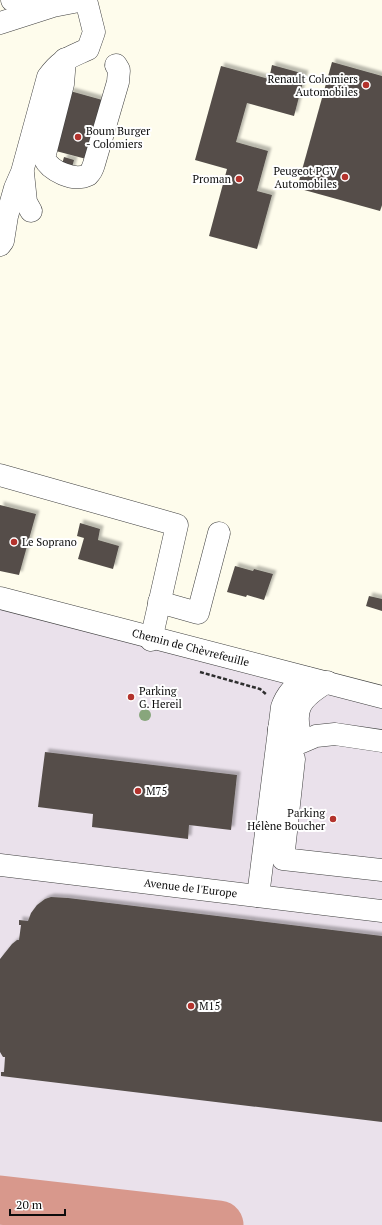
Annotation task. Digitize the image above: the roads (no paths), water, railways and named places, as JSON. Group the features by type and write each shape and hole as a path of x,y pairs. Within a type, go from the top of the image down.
{"street":[{"path":"12,0 18,3 53,6"},
{"path":"0,23 53,6 85,0 94,32 88,49 66,59 56,66 48,77 22,172 15,188 7,216 1,243"},
{"path":"66,59 62,84 44,158 53,170 74,176 88,174 92,171 118,82 119,70 116,65"},
{"path":"22,172 26,202 31,211"},
{"path":"0,476 177,526 151,639 267,681 276,686 279,692 282,708"},
{"path":"159,602 198,613 219,533"},
{"name":"Chemin de Chèvrefeuille","path":"0,598 151,639 382,697"},
{"path":"258,896 282,708 289,693 297,684 317,680 316,689 301,703 297,712 298,727 302,742 316,736 335,734 382,741"},
{"path":"279,729 294,759 282,859 382,870"},
{"path":"296,860 306,772"},
{"name":"Avenue de l'Europe","path":"0,865 382,910"}],"place":[{"name":"Renault Colomiers Automobiles","path":"366,85"},
{"name":"Boum Burger - Colomiers","path":"78,137"},
{"name":"Peugeot PGV Automobiles","path":"345,177"},
{"name":"Proman","path":"239,179"},
{"name":"Le Soprano","path":"14,542"},
{"name":"Parking G. Hereil","path":"131,697"},
{"name":"M75","path":"138,791"},
{"name":"Parking Hélène Boucher","path":"333,819"},
{"name":"M15","path":"191,1006"}]}
